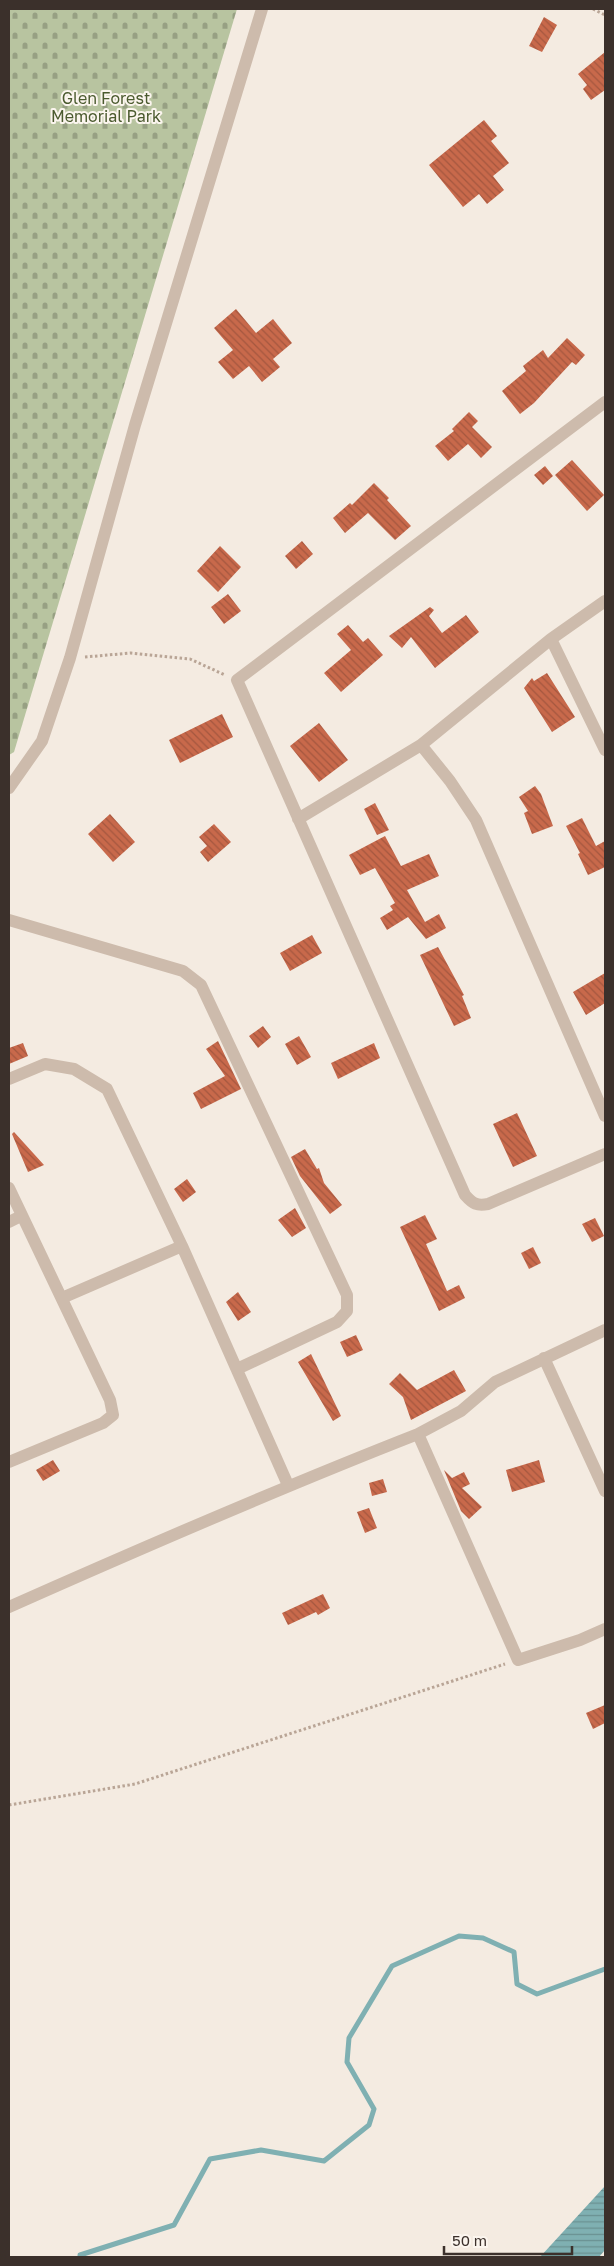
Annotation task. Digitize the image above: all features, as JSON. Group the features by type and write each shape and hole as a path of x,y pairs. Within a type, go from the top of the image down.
{"street":[{"path":"9,788 42,740 70,658 135,425 262,9"},
{"path":"605,402 238,680 465,1196 471,1203 478,1206 488,1204 605,1154"},
{"path":"298,819 421,745 551,639 605,601"},
{"path":"551,639 605,750"},
{"path":"421,745 450,780 476,820 605,1116"},
{"path":"9,920 183,971 201,985 205,992 347,1295 347,1311 337,1322 237,1369"},
{"path":"9,1079 45,1064 74,1069 107,1089 182,1246 288,1485"},
{"path":"9,1188 110,1400 113,1415 102,1423 9,1462"},
{"path":"9,1222 21,1216"},
{"path":"62,1298 182,1246"},
{"path":"9,1607 288,1485 418,1434 461,1411 495,1382 605,1330"},
{"path":"544,1358 605,1491"},
{"path":"418,1434 518,1660 580,1640 605,1629"}],"path":[{"path":"593,9 605,15"},
{"path":"70,658 131,653 190,659 238,680"},
{"path":"9,1805 136,1784 518,1660"}],"green space":[{"name":"Glen Forest Memorial Park","path":"9,9 237,9 14,752 9,755"}],"water":[{"path":"605,2186 605,2250 599,2257 540,2257"}],"building":[{"path":"544,17 557,25 542,52 529,46"},
{"path":"605,52 605,90 591,100 583,89 587,85 578,74"},
{"path":"484,120 497,136 491,141 509,163 493,176 504,190 487,204 479,194 463,207 429,165"},
{"path":"236,309 256,333 273,319 292,343 273,359 280,367 262,382 249,366 233,379 218,362 233,350 214,328"},
{"path":"567,338 585,355 576,365 572,362 534,403 520,414 502,391 526,371 523,366 543,350 548,358"},
{"path":"469,412 478,421 472,427 492,447 481,458 468,444 448,461 435,446 454,431 452,429"},
{"path":"572,460 604,495 587,511 555,475"},
{"path":"545,466 553,476 543,485 534,475"},
{"path":"374,483 389,498 387,500 411,526 395,540 368,513 345,533 333,518 350,503 352,505"},
{"path":"302,541 313,554 296,569 285,556"},
{"path":"220,546 241,567 218,592 197,571"},
{"path":"228,594 241,611 224,624 211,607"},
{"path":"430,607 434,610 429,616 442,633 466,615 479,632 435,668 411,637 402,648 389,636"},
{"path":"348,625 363,642 368,638 383,655 341,692 324,673 351,650 337,634"},
{"path":"547,673 575,717 552,732 524,688 532,678 534,681"},
{"path":"222,714 233,737 180,763 169,740"},
{"path":"319,723 348,760 319,782 290,746"},
{"path":"535,786 541,794 553,826 532,834 524,813 528,811 519,797"},
{"path":"375,803 389,830 377,835 364,809"},
{"path":"110,814 135,842 113,862 88,834"},
{"path":"582,818 596,846 605,841 605,867 588,875 578,854 580,853 566,826"},
{"path":"214,824 231,842 208,862 200,852 207,846 199,837"},
{"path":"385,836 401,866 429,854 439,876 407,890 425,922 439,914 446,928 426,939 408,917 387,930 380,918 393,910 390,906 395,903 375,868 360,875 349,855"},
{"path":"312,935 322,953 290,971 280,953"},
{"path":"438,947 464,995 462,996 471,1018 454,1026 420,955"},
{"path":"605,973 605,1003 586,1015 573,992"},
{"path":"263,1026 271,1037 258,1048 249,1036"},
{"path":"299,1036 311,1057 297,1065 285,1044"},
{"path":"218,1041 241,1089 201,1109 193,1093 225,1076 206,1049"},
{"path":"23,1043 28,1056 9,1064 9,1048"},
{"path":"374,1043 380,1058 338,1079 331,1063"},
{"path":"517,1113 537,1156 513,1167 493,1124"},
{"path":"14,1132 44,1165 28,1172 12,1134"},
{"path":"305,1149 317,1169 319,1168 324,1183 342,1205 330,1214 300,1176 291,1157"},
{"path":"187,1179 196,1192 183,1202 174,1189"},
{"path":"295,1208 306,1228 292,1237 278,1220"},
{"path":"425,1215 437,1239 426,1244 447,1291 459,1285 465,1298 439,1311 400,1227"},
{"path":"595,1218 604,1236 592,1242 582,1224"},
{"path":"533,1247 541,1263 529,1269 521,1253"},
{"path":"238,1292 251,1312 238,1321 226,1302"},
{"path":"356,1335 363,1350 347,1357 340,1342"},
{"path":"311,1354 341,1416 333,1421 298,1362"},
{"path":"454,1370 466,1391 411,1420 403,1397 389,1384 400,1373 417,1390"},
{"path":"53,1460 60,1471 43,1481 36,1470"},
{"path":"539,1460 545,1482 512,1492 506,1470"},
{"path":"444,1470 452,1478 464,1472 470,1484 462,1488 482,1507 469,1519 461,1511"},
{"path":"383,1479 387,1492 372,1496 369,1483"},
{"path":"369,1508 377,1528 365,1533 357,1512"},
{"path":"323,1594 330,1608 318,1615 316,1612 288,1625 282,1613"},
{"path":"605,1705 605,1723 593,1729 586,1713"}],"waterway":[{"path":"80,2257 80,2255 174,2225 210,2159 261,2150 324,2161 369,2125 374,2109 347,2062 349,2038 392,1966 459,1936 483,1938 514,1952 517,1984 537,1994 605,1969"}]}
